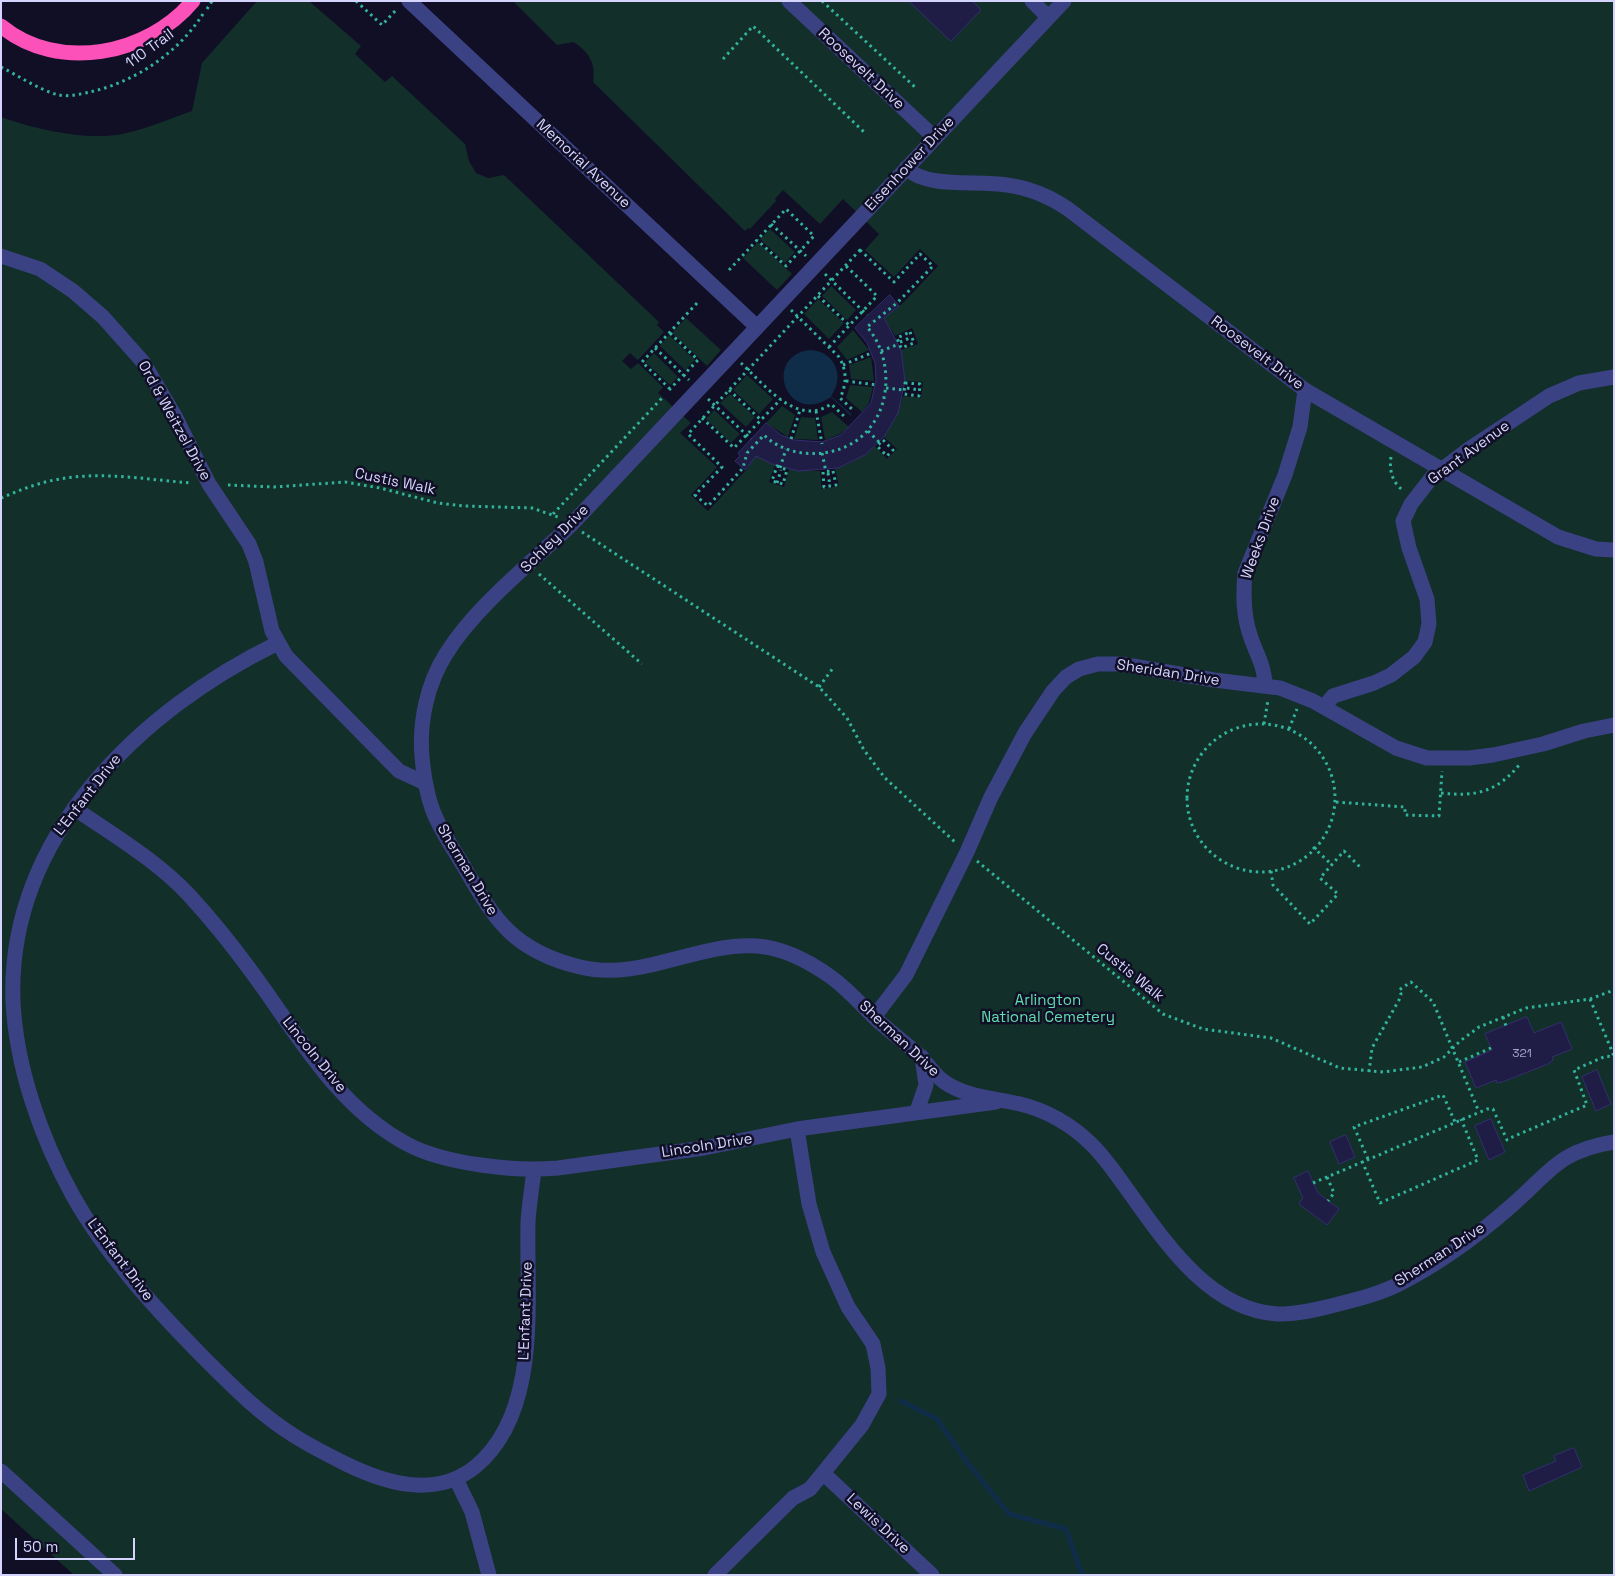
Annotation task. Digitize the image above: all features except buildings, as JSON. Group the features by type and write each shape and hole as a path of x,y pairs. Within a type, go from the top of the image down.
{"highway":[{"path":"1,26 28,42 60,52 87,53 116,50 153,36 183,13 193,1"}],"street":[{"name":"Memorial Avenue","path":"409,1 757,327"},
{"name":"Roosevelt Drive","path":"789,1 934,138"},
{"path":"1032,1 1048,17"},
{"name":"Eisenhower Drive","path":"757,327 1064,1"},
{"name":"Roosevelt Drive","path":"906,168 913,175 929,181 1006,184 1028,189 1048,197 1068,209 1305,390 1558,537 1596,549 1614,550"},
{"name":"Ord & Weitzel Drive","path":"1,256 40,270 73,291 103,317 143,362 175,416 209,484 249,544 256,562 272,632 278,643"},
{"name":"Schley Drive","path":"425,783 421,734 428,695 445,655 485,608 571,525 757,327"},
{"name":"Grant Avenue","path":"1324,707 1333,696 1374,683 1396,672 1414,657 1425,642 1429,624 1427,600 1409,548 1403,521 1416,498 1432,477 1469,449 1550,396 1579,383 1614,377"},
{"name":"Weeks Drive","path":"1267,691 1265,673 1245,616 1243,590 1245,572 1285,475 1300,427 1305,390"},
{"path":"278,643 299,671 399,771 425,783"},
{"name":"L'Enfant Drive","path":"278,643 230,669 170,709 116,758 74,808 54,837 40,867 20,929 13,997 20,1053 38,1115 57,1163 75,1198 121,1265 153,1304 236,1391 268,1418 294,1436 366,1473 421,1486 436,1485 456,1479 476,1466 494,1446 510,1416 521,1382 527,1345 528,1217 534,1170"},
{"name":"Sheridan Drive","path":"874,1017 906,975 961,848 1025,732 1053,691 1074,671 1093,665 1121,664 1267,691 1280,688 1324,707 1403,751 1419,756 1443,758 1503,753 1543,744 1584,731 1614,725"},
{"name":"Sherman Drive","path":"425,783 436,818 476,887 499,923 526,948 580,967 601,971 626,970 721,949 758,946 792,954 827,974 847,989 874,1017 922,1057 945,1082 1003,1101 1022,1104 1062,1121 1091,1144 1167,1241 1208,1286 1221,1296 1260,1311 1281,1314 1317,1310 1367,1297 1399,1284 1478,1233 1512,1205 1562,1158 1597,1144 1614,1142"},
{"name":"Lincoln Drive","path":"74,808 160,868 187,893 251,971 326,1076 364,1114 408,1145 416,1148 469,1164 534,1170 704,1148 797,1129 917,1111 1003,1101"},
{"path":"917,1111 926,1085 922,1057"},
{"path":"715,1575 793,1498 810,1489 824,1474 870,1413 879,1394 878,1368 873,1344 848,1307 823,1252 809,1204 797,1129"},
{"path":"1,1471 116,1575"},
{"name":"Lewis Drive","path":"824,1474 932,1575"},
{"path":"456,1479 472,1512 488,1575"}],"path":[{"name":"110 Trail","path":"1,66 60,96 105,88 133,77 160,59 192,31 212,1"},
{"path":"356,1 382,25 391,16"},
{"path":"822,1 916,88"},
{"path":"722,59 754,26 865,133"},
{"path":"728,270 786,209 814,236 786,266 757,240"},
{"path":"771,224 808,258"},
{"path":"860,250 894,282 920,254 933,266 897,303 867,327 882,351 885,366 886,388 878,415 868,431 846,445 822,452 805,454 786,450 764,436 747,454 743,468 708,506 695,495 722,467 688,434 846,266 860,250"},
{"path":"829,347 877,296 846,266"},
{"path":"824,274 868,316"},
{"path":"818,296 849,325"},
{"path":"669,332 698,360 669,390 642,362 669,332 698,302"},
{"path":"791,310 829,347 843,364 846,381 840,398 853,410"},
{"path":"882,351 912,337"},
{"path":"655,348 691,382"},
{"path":"843,364 871,353"},
{"path":"742,363 781,399 800,410 816,411 831,404 846,418"},
{"path":"846,381 877,385"},
{"path":"886,388 906,389 919,390 919,396 904,394 906,389"},
{"path":"729,390 761,420"},
{"path":"553,514 662,398"},
{"path":"708,398 751,439"},
{"path":"702,418 734,448 781,399"},
{"path":"791,439 800,410"},
{"path":"816,411 822,444"},
{"path":"868,431 880,443"},
{"path":"883,440 893,450 887,456 877,446 880,443 883,440"},
{"path":"777,483 786,450"},
{"path":"822,452 830,486"},
{"path":"1391,454 1389,469 1394,480 1399,488 1416,498"},
{"path":"1,498 24,489 73,477 94,476 199,484"},
{"name":"Custis Walk","path":"220,485 274,487 345,482 380,488 438,503 464,506 532,508 563,519"},
{"name":"Custis Walk","path":"579,531 819,686 847,718 864,750 885,778 961,848 1163,1014 1202,1029 1271,1038 1333,1065 1369,1072 1390,1072 1422,1067 1439,1060 1479,1027 1502,1017 1539,1004 1590,999 1614,990"},
{"path":"536,572 642,664"},
{"path":"819,686 833,668"},
{"path":"1264,724 1267,691"},
{"path":"1289,730 1295,713"},
{"path":"1264,724 1289,730 1307,741 1323,759 1331,777 1336,802 1328,829 1313,847 1294,864 1271,871 1260,872 1240,869 1212,854 1197,836 1190,817 1187,801 1192,772 1207,748 1230,732 1264,724"},
{"path":"1441,793 1466,796 1482,793 1510,775 1524,759"},
{"path":"1336,802 1405,807 1405,815 1439,816 1442,771"},
{"path":"1313,847 1332,865"},
{"path":"1271,871 1274,885 1310,924 1338,894 1320,878 1344,852 1360,867"},
{"path":"1369,1072 1372,1048 1399,1000 1401,994 1399,990 1411,982 1433,1002 1479,1112"},
{"path":"1313,1182 1479,1112 1493,1109 1507,1140 1588,1105 1574,1070 1606,1056 1614,1057 1590,999"},
{"path":"1502,1017 1507,1029"},
{"path":"1459,1062 1491,1048"},
{"path":"1368,1159 1354,1127 1443,1095 1455,1122"},
{"path":"1362,1161 1380,1202 1478,1160 1461,1119"},
{"path":"1327,1177 1334,1193 1328,1201"}],"green space":[{"name":"Arlington National Cemetery","path":"257,1 309,1 361,46 355,54 385,82 392,76 465,144 469,161 476,173 488,178 504,175 659,322 657,325 664,332 638,360 630,353 622,361 631,369 638,363 663,387 658,393 691,423 680,433 717,467 691,495 708,511 747,469 756,455 775,465 769,482 784,487 789,469 820,471 822,489 839,486 835,469 854,461 875,446 887,459 897,449 884,437 896,416 903,396 921,398 923,382 905,381 901,350 918,344 912,328 895,336 884,318 904,302 938,266 920,249 894,277 865,250 879,234 843,199 820,224 783,190 775,199 776,201 750,229 748,228 745,231 593,82 592,64 587,54 579,46 573,42 557,45 513,1 1614,1 1614,1575 74,1575 1,1509 1,117 61,133 108,136 157,124 192,111 202,63"},
{"path":"770,229 795,252 785,263 760,239"},
{"path":"758,242 792,274 777,290 743,258"},
{"path":"831,286 856,310 847,320 822,296"},
{"path":"818,299 844,323 829,339 804,314"},
{"path":"686,318 721,350 707,366 672,333"},
{"path":"853,330 869,350 847,360 837,347"},
{"path":"669,335 695,360 685,370 660,346"},
{"path":"654,353 678,377 670,385 645,362"},
{"path":"871,357 874,381 851,379 849,365"},
{"path":"747,375 773,399 759,414 733,390"},
{"path":"850,385 873,387 869,403 862,412 846,398"},
{"path":"730,394 755,417 746,427 720,403"},
{"path":"782,406 795,415 788,437 766,423"},
{"path":"714,410 740,434 731,443 706,419"},
{"path":"832,412 849,427 840,434 825,440 821,417"},
{"path":"801,417 815,418 818,440 794,439"}],"water":[{"path":"809,350 818,351 831,359 837,373 837,380 831,396 851,416 831,397 815,404 802,403 792,397 786,387 784,376 786,365 795,355"}],"waterway":[{"path":"901,1401 937,1419 967,1462 1009,1514 1066,1529 1082,1575"}]}
